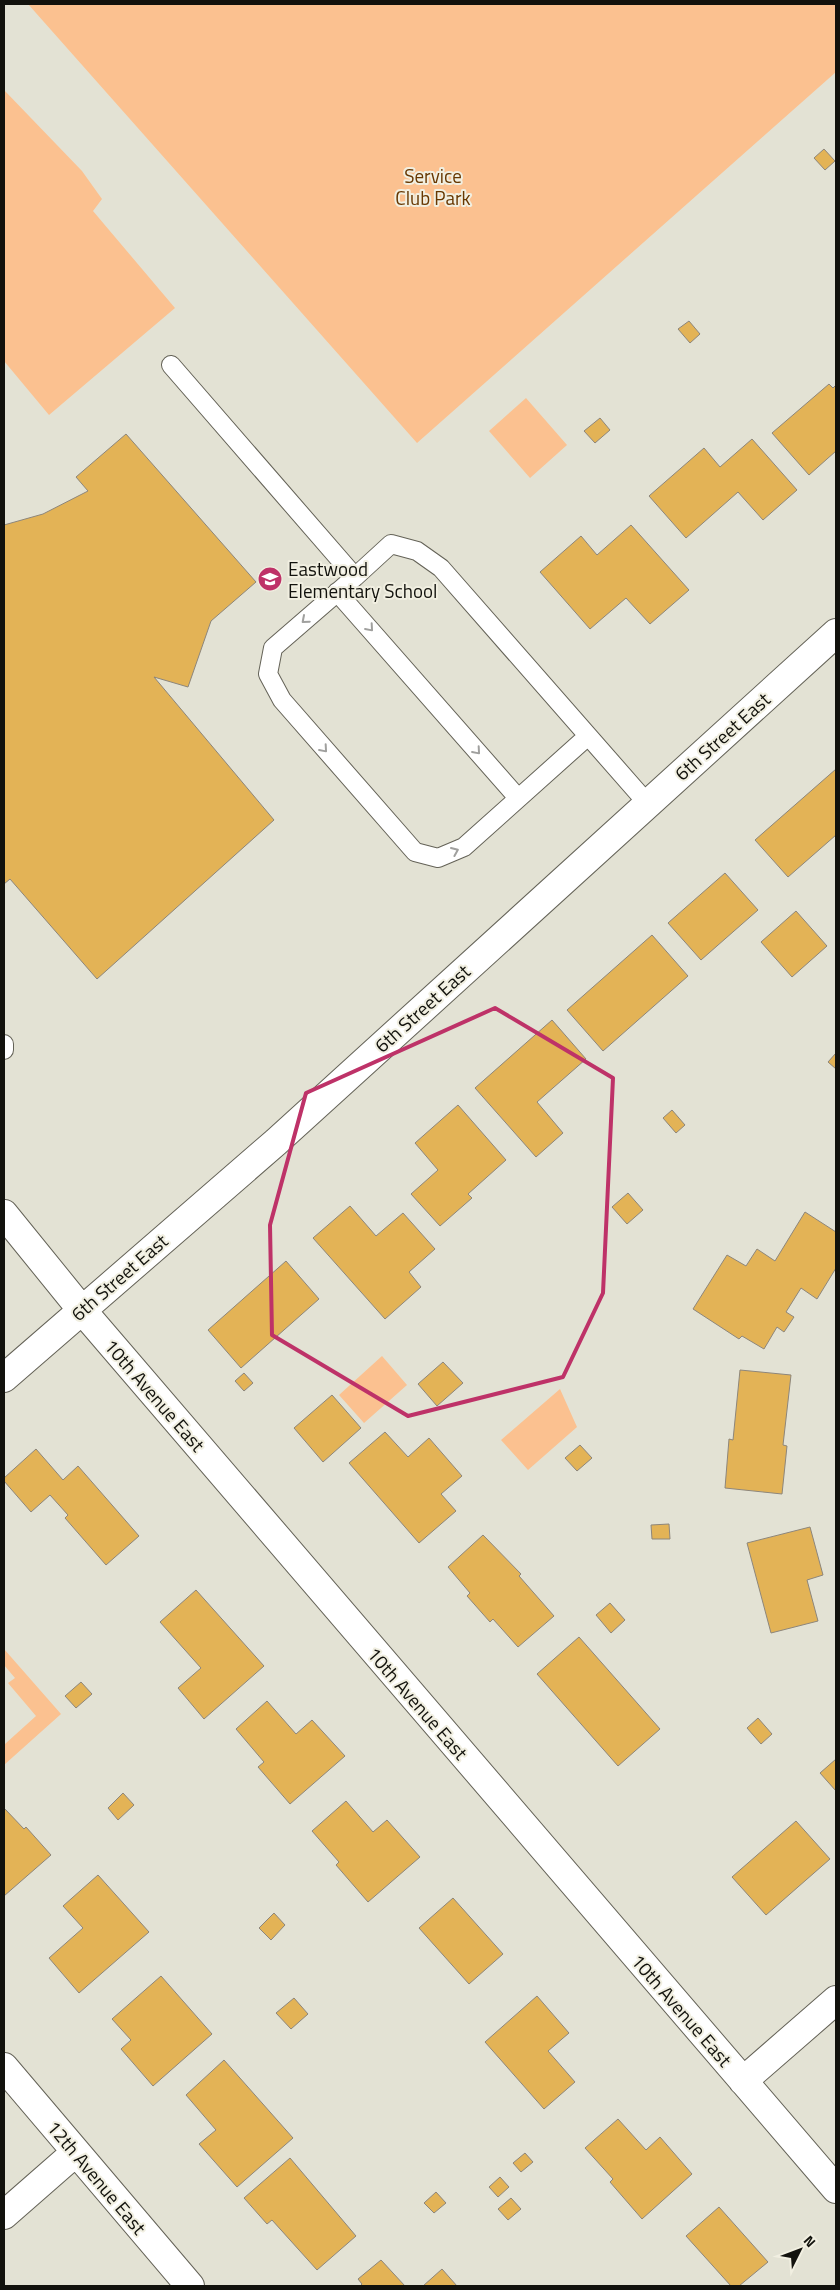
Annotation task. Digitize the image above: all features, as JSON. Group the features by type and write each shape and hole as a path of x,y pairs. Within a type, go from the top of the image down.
{"street":[{"name":"6th Street East","path":"4,1378 81,1309 276,1142 836,633"},
{"name":"10th Avenue East","path":"4,1214 81,1309 836,2189"},
{"path":"743,2081 836,2000"},
{"name":"12th Avenue East","path":"4,2067 190,2286"},
{"path":"4,2215 76,2152"}],"lane":[{"path":"171,365 355,577"},
{"path":"588,736 464,847 438,858 415,852 282,700 268,674 273,648 391,544 417,551 440,568 588,736 647,803"},
{"path":"337,592 518,798"},
{"path":"4,1044 4,1050"}],"highlighted area":[{"path":"495,1008 613,1078 603,1293 563,1377 408,1416 272,1335 270,1225 306,1093"}],"green space":[{"name":"Service Club Park","path":"28,4 836,4 836,72 417,443"},
{"path":"4,90 82,171 102,199 93,211 175,308 49,415 4,361"},
{"path":"526,398 567,445 530,478 489,431"},
{"path":"382,1356 407,1385 364,1423 339,1395"},
{"path":"560,1389 577,1427 528,1470 501,1440"},
{"path":"4,1649 61,1714 4,1765 5,1744 36,1716 8,1683 15,1678 4,1665"}],"building":[{"path":"824,149 835,161 825,170 814,158"},
{"path":"689,321 700,334 690,343 678,329"},
{"path":"829,384 833,388 836,385 836,451 809,475 772,433"},
{"path":"600,418 610,430 595,443 584,431"},
{"path":"126,434 256,582 211,621 188,687 154,677 274,820 97,979 10,879 4,884 4,525 43,514 88,491 76,477"},
{"path":"752,439 797,490 763,520 738,492 686,538 649,496 704,448 720,467"},
{"path":"631,525 689,590 650,624 626,598 590,629 540,572 581,536 597,555"},
{"path":"836,769 836,835 788,877 755,840"},
{"path":"725,873 758,910 701,960 668,923"},
{"path":"796,911 827,946 792,977 761,942"},
{"path":"652,935 688,976 603,1051 567,1010"},
{"path":"552,1020 586,1059 537,1102 563,1133 536,1157 475,1088"},
{"path":"836,1053 836,1069 828,1062"},
{"path":"458,1105 506,1160 468,1194 472,1198 440,1226 411,1194 438,1170 415,1143"},
{"path":"672,1110 685,1125 676,1133 663,1118"},
{"path":"628,1193 643,1210 627,1224 612,1207"},
{"path":"350,1206 376,1236 403,1213 435,1249 409,1272 421,1287 385,1319 313,1238"},
{"path":"805,1212 836,1232 836,1268 817,1299 801,1288 786,1312 794,1317 784,1332 777,1327 764,1349 742,1336 739,1339 693,1309 727,1255 746,1266 757,1249 775,1261"},
{"path":"286,1261 319,1299 241,1368 208,1330"},
{"path":"443,1362 463,1383 437,1406 418,1384"},
{"path":"740,1370 791,1375 783,1445 787,1446 782,1494 725,1488 729,1439 733,1440"},
{"path":"244,1373 253,1383 244,1391 235,1381"},
{"path":"332,1395 361,1428 323,1462 294,1428"},
{"path":"385,1432 408,1457 429,1438 462,1476 441,1494 456,1511 419,1543 349,1463"},
{"path":"580,1445 592,1458 577,1471 565,1458"},
{"path":"36,1449 63,1480 78,1466 139,1536 106,1565 65,1518 68,1515 50,1495 31,1512 4,1481 4,1478"},
{"path":"669,1524 670,1539 652,1539 651,1525"},
{"path":"810,1527 823,1575 807,1580 818,1621 771,1633 747,1543"},
{"path":"483,1535 521,1574 519,1576 554,1616 518,1647 493,1619 490,1622 467,1596 470,1593 448,1567"},
{"path":"196,1590 264,1666 204,1719 178,1688 201,1668 160,1622"},
{"path":"610,1603 625,1620 611,1633 596,1615"},
{"path":"579,1637 660,1729 618,1766 537,1674"},
{"path":"81,1682 92,1694 76,1708 65,1696"},
{"path":"267,1701 296,1734 312,1720 345,1756 290,1804 258,1767 264,1762 236,1729"},
{"path":"758,1718 772,1734 761,1744 747,1728"},
{"path":"836,1759 836,1791 820,1773"},
{"path":"123,1793 134,1805 118,1820 108,1808"},
{"path":"346,1801 373,1832 387,1820 420,1857 368,1902 336,1865 339,1862 312,1831"},
{"path":"4,1810 24,1829 26,1827 51,1855 4,1896"},
{"path":"796,1821 830,1859 766,1915 732,1877"},
{"path":"98,1875 149,1932 79,1993 49,1958 83,1928 63,1906"},
{"path":"453,1898 503,1954 469,1984 419,1928"},
{"path":"274,1913 285,1925 271,1940 259,1928"},
{"path":"161,1976 212,2034 153,2086 121,2049 131,2040 112,2019"},
{"path":"537,1996 569,2033 548,2051 575,2082 544,2109 485,2042"},
{"path":"294,1998 308,2014 291,2029 276,2013"},
{"path":"224,2060 293,2138 237,2187 199,2144 216,2130 186,2095"},
{"path":"618,2119 646,2150 660,2137 692,2174 642,2219 610,2182 613,2179 585,2148"},
{"path":"525,2153 533,2162 521,2172 513,2163"},
{"path":"290,2158 356,2236 317,2270 272,2220 267,2224 244,2198"},
{"path":"500,2177 509,2187 498,2197 489,2187"},
{"path":"436,2192 446,2203 434,2213 424,2203"},
{"path":"511,2198 521,2209 508,2220 498,2209"},
{"path":"719,2207 768,2262 739,2286 731,2286 686,2236"},
{"path":"381,2260 405,2286 360,2286 362,2284 358,2279"},
{"path":"442,2269 457,2286 423,2286"}],"place":[{"name":"Eastwood Elementary School","path":"270,579"}]}
